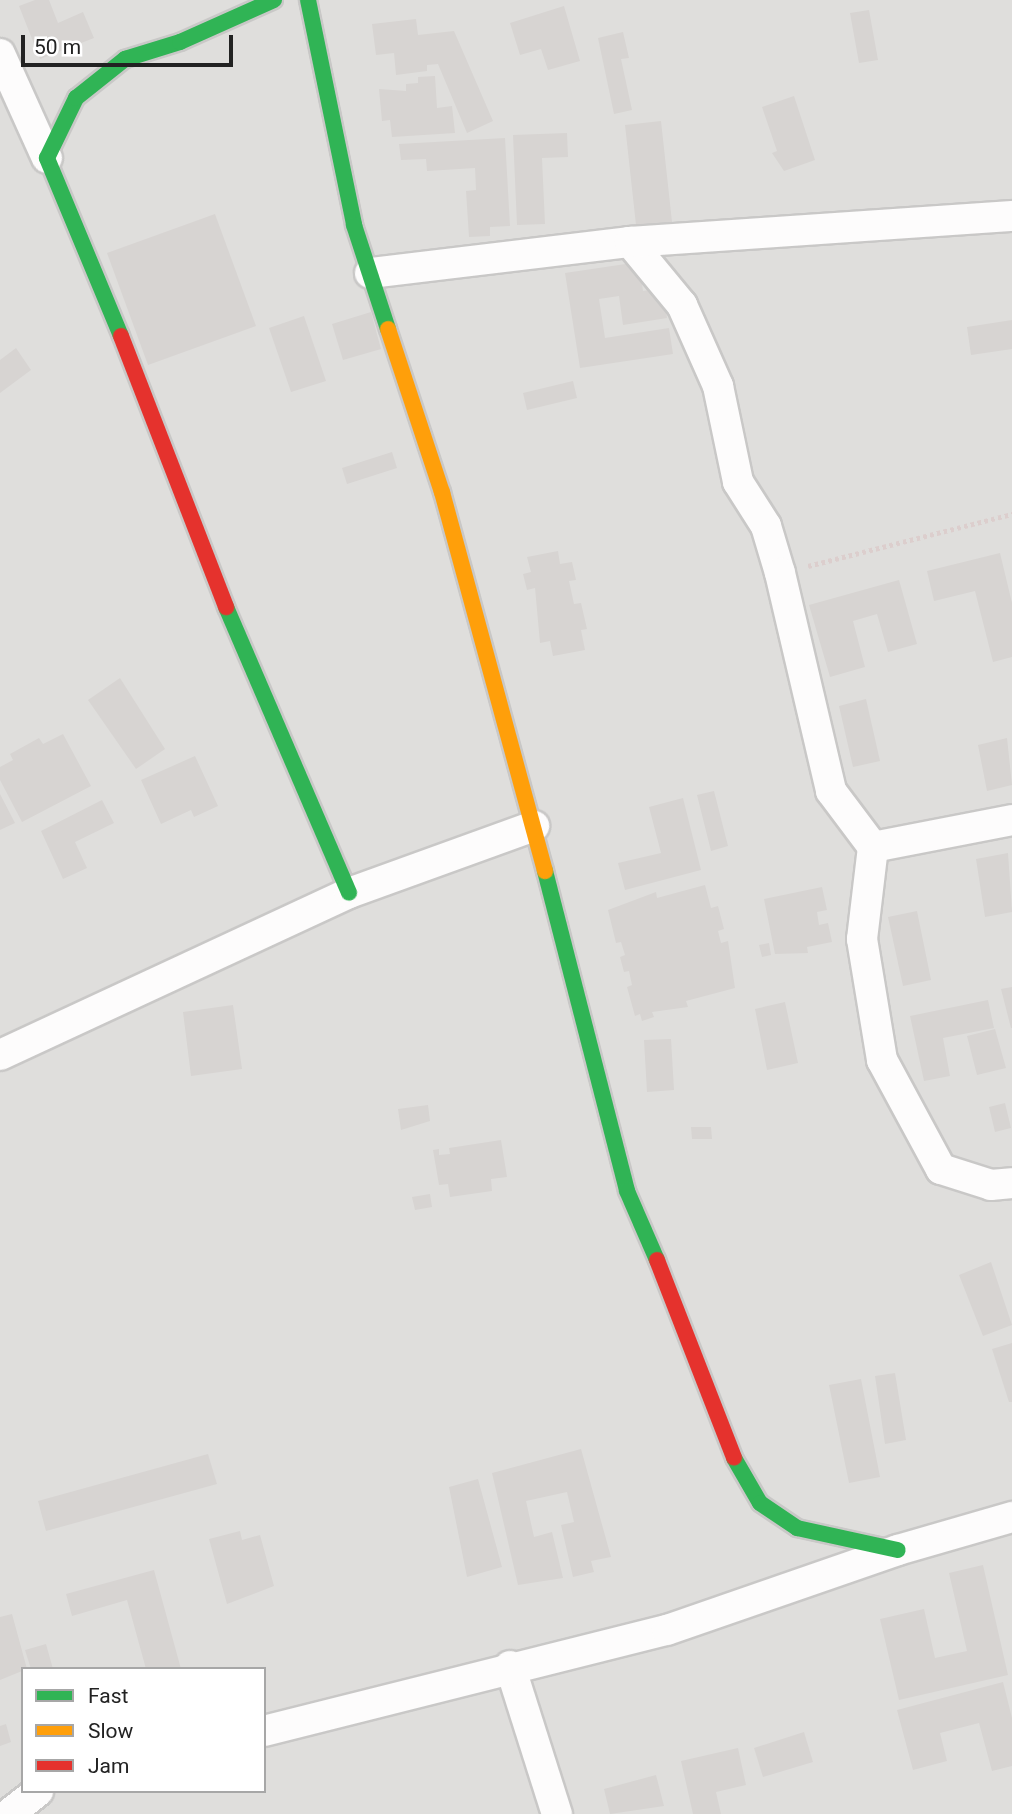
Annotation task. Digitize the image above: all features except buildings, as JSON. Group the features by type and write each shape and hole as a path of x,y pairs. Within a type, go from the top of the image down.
{"street":[{"path":"47,158 76,98 125,59 180,43 257,4 274,0"},
{"path":"308,0 354,225 442,492 534,826 627,1191 687,1328 728,1449 760,1503 797,1528 898,1550"},
{"path":"0,54 132,361 199,545 349,893"},
{"path":"370,272 630,242 1012,216"},
{"path":"630,242 682,305 718,386 738,482 766,526 780,573 831,792 873,847 862,939 882,1060 941,1168 991,1185 1012,1183"},
{"path":"873,847 1012,820"},
{"path":"0,1055 349,893 534,826"},
{"path":"266,1730 510,1666 667,1630 898,1550 1012,1517"},
{"path":"510,1666 557,1814"},
{"path":"9,1814 35,1793"}],"path":[{"path":"780,573 1012,514"}],"shaded area":[{"path":"0,0 1012,0 1012,1814 0,1814"}],"traffic: fast":[{"path":"121,336 47,158 76,98 125,59 180,42 274,0"},
{"path":"308,0 354,225 388,329"},
{"path":"226,607 349,893"},
{"path":"545,871 627,1191 657,1260"},
{"path":"734,1458 760,1503 797,1528 898,1550"}],"traffic: slow":[{"path":"388,329 442,492 545,871"}],"traffic: jam":[{"path":"121,336 226,607"},
{"path":"657,1260 734,1458"}]}
